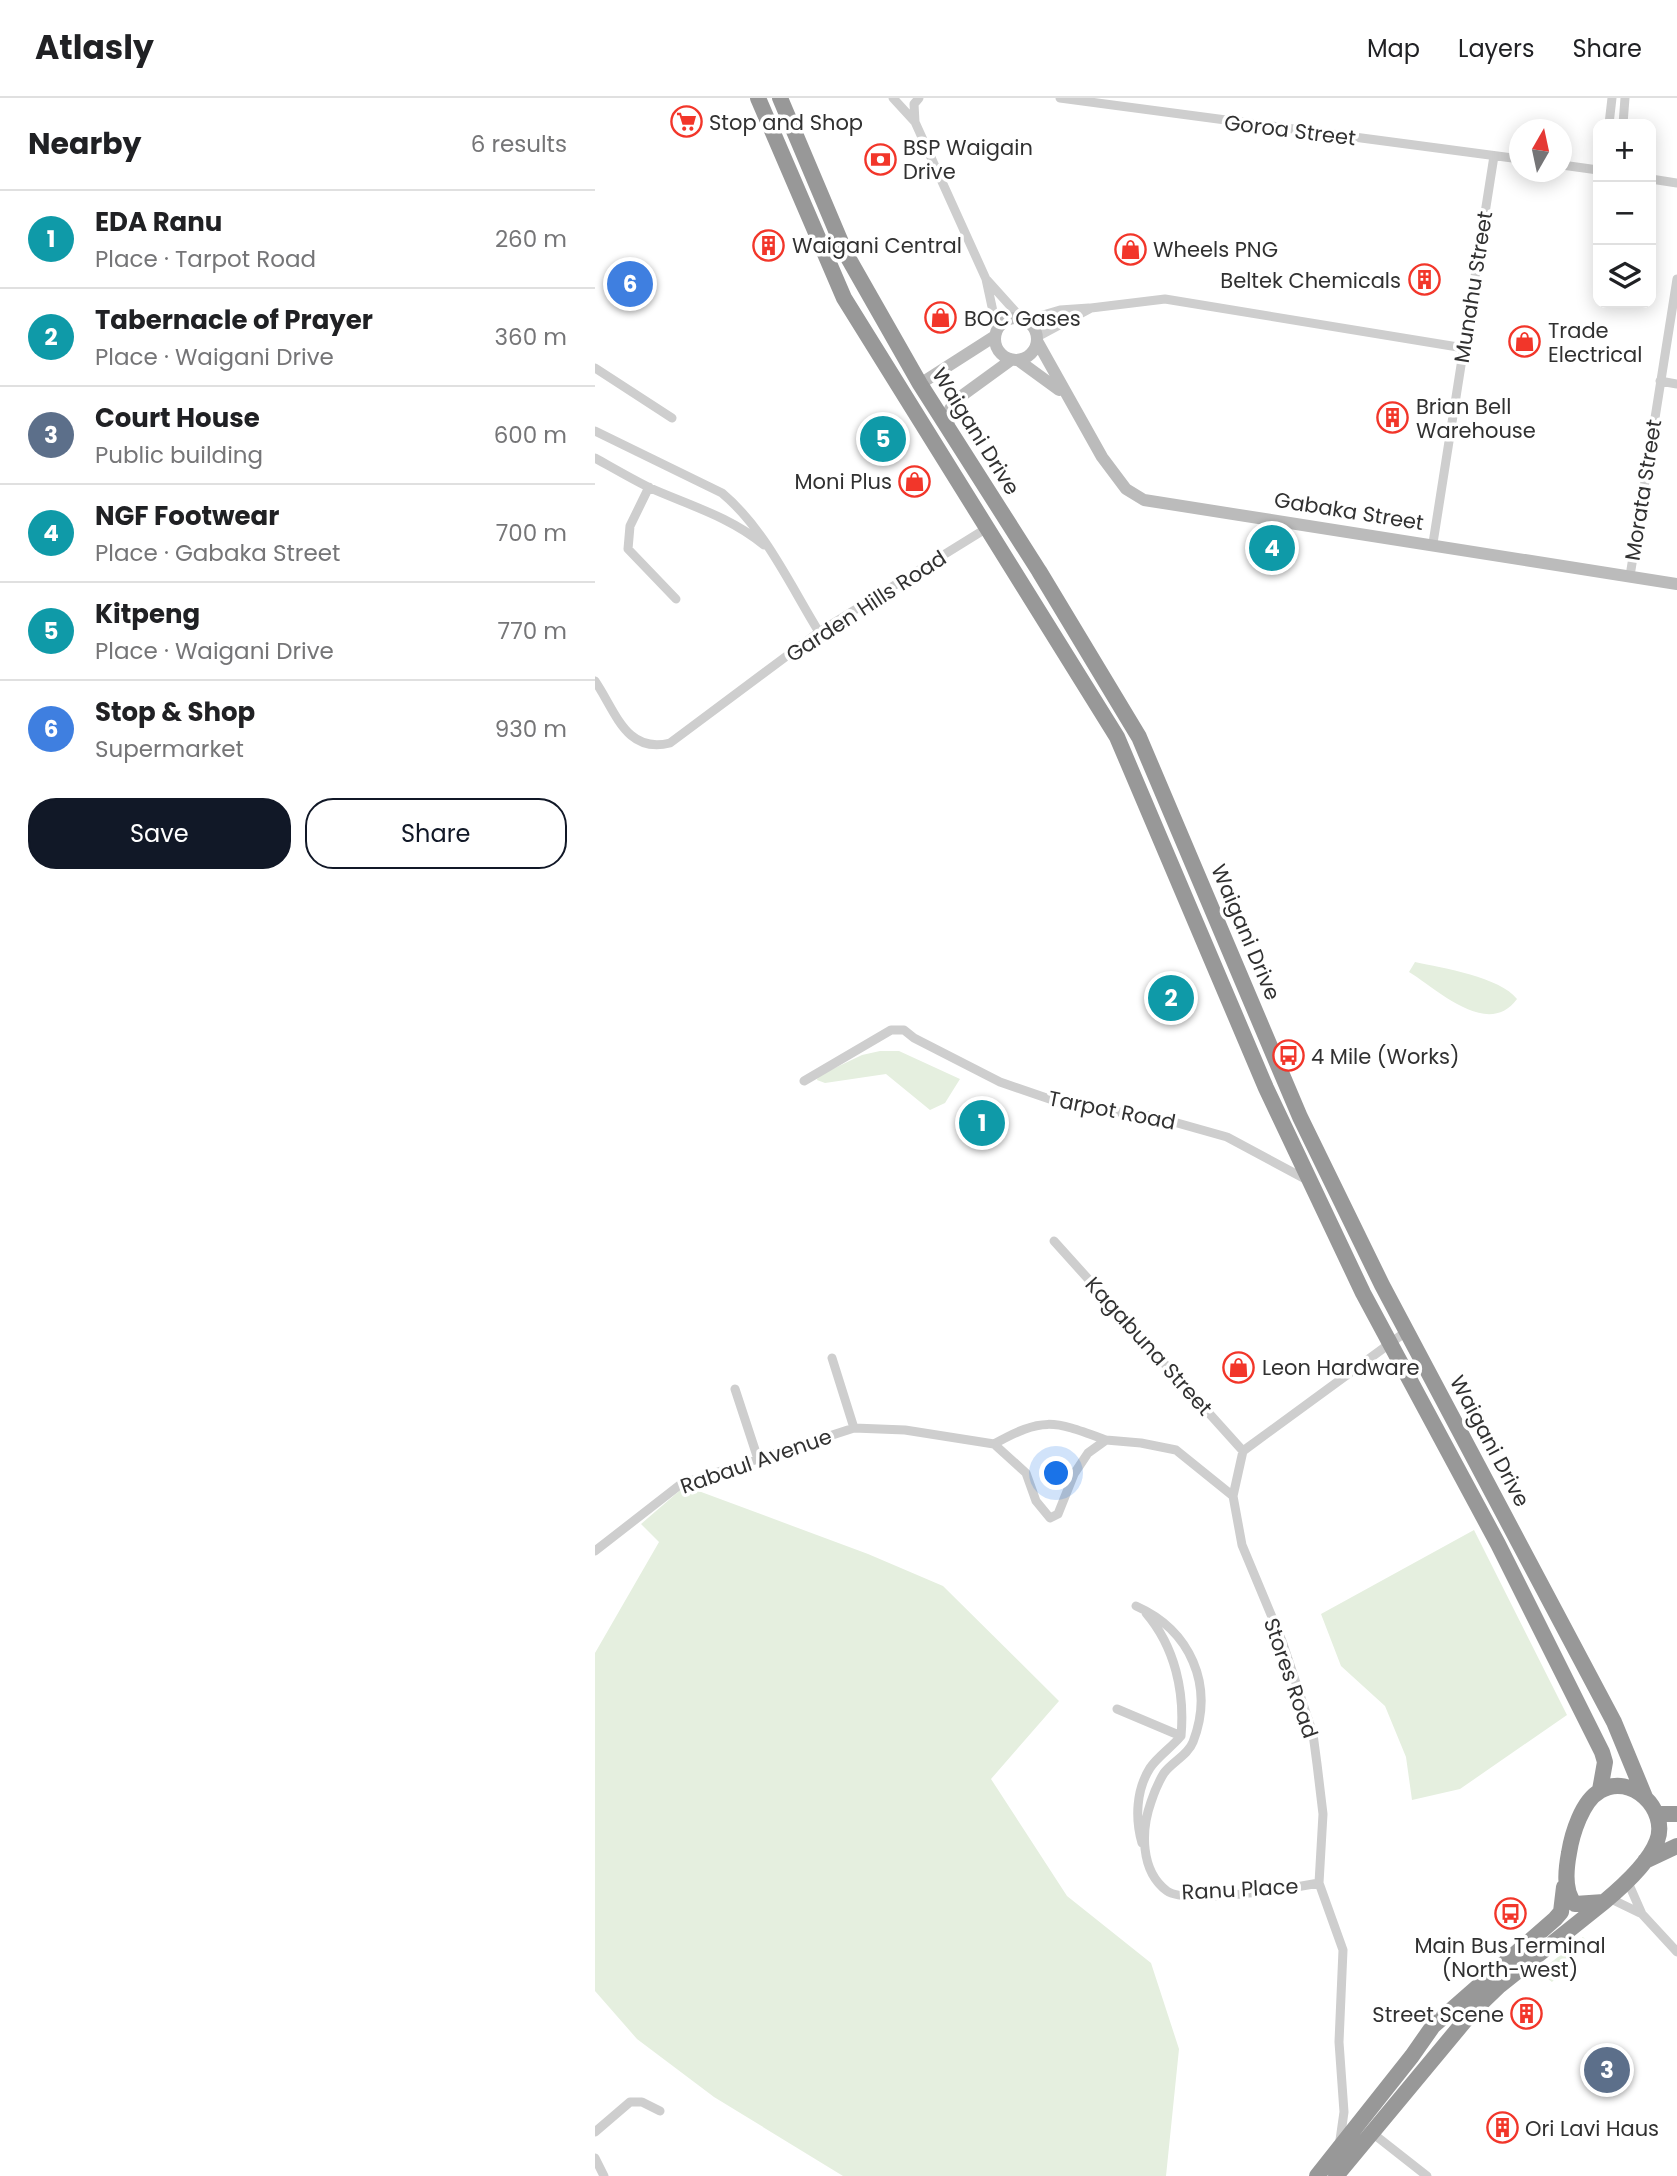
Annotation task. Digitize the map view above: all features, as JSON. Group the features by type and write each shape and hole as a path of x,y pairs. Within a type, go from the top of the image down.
{"highway":[{"name":"Waigani Drive","path":"755,98 844,298 951,472 1074,663 1130,764 1266,1087 1388,1344 1498,1544 1595,1736 1605,1762 1600,1790"},
{"name":"Waigani Drive","path":"781,98 846,254 920,384 1039,571 1139,737 1300,1117 1407,1331 1614,1722 1645,1797"},
{"path":"920,384 911,396 950,461 951,472"},
{"path":"1039,571 1042,589 1082,655 1074,663"},
{"path":"1101,674 1090,680 1121,732 1128,748 1130,764"},
{"path":"1265,1031 1263,1047 1304,1137 1294,1146"},
{"path":"1317,2176 1433,2026 1561,1912 1570,1845 1583,1813 1600,1790 1620,1787 1645,1797 1661,1824 1657,1843 1643,1862 1607,1900 1499,1986 1473,2011 1336,2176"},
{"path":"1657,1814 1677,1814"},
{"path":"1643,1862 1677,1846"},
{"path":"1565,1873 1570,1899 1575,1904 1607,1900"}],"street":[{"path":"893,98 915,122 986,279 1000,354 1015,360"},
{"path":"915,122 914,104 919,98"},
{"name":"Goroa Street","path":"1060,98 1509,158"},
{"path":"1610,119 1612,98"},
{"path":"1623,119 1625,98"},
{"name":"Munahu Street","path":"1433,543 1494,156"},
{"path":"1572,166 1593,169"},
{"path":"1656,179 1677,183"},
{"path":"986,279 1032,326 1037,339"},
{"name":"Morata Street","path":"1630,576 1677,279"},
{"path":"920,384 996,333 1008,320 1024,320 1060,310 1165,299 1464,348"},
{"path":"948,428 950,409 956,400 1015,360 1031,354 1037,339 1091,308"},
{"name":"Gabaka Street","path":"1037,339 1067,397 1117,479 1125,489 1143,499 1433,543 1677,584"},
{"name":"Gabaka Street","path":"1015,360 1067,397"},
{"path":"595,368 671,418"},
{"path":"1660,381 1677,384"},
{"path":"595,431 722,493 758,531 818,632"},
{"path":"595,458 649,487 699,506 745,530 767,548"},
{"path":"649,487 630,526 628,550 676,600"},
{"name":"Garden Hills Road","path":"595,681 633,738 643,745 655,747 681,738 818,632 987,528"},
{"name":"Tarpot Road","path":"804,1081 891,1030 904,1030 914,1038 1000,1082 1067,1105 1192,1125 1227,1137 1311,1182"},
{"name":"Kagabuna Street","path":"1054,1241 1244,1451"},
{"path":"1244,1451 1407,1331"},
{"path":"832,1358 854,1428 905,1430 994,1444 1026,1473 1036,1501 1050,1518 1058,1514 1074,1474 1088,1453 1106,1440"},
{"path":"735,1389 758,1459"},
{"path":"994,1444 1024,1427 1049,1422 1106,1440 1176,1450 1233,1496"},
{"name":"Rabaul Avenue","path":"595,1551 681,1484 854,1428"},
{"name":"Stores Road","path":"1244,1451 1233,1496 1242,1545 1282,1641 1313,1734 1323,1814 1319,1883 1343,1950 1339,2042 1344,2112 1343,2131 1337,2151"},
{"path":"1117,1709 1181,1736 1184,1706 1176,1670 1161,1631 1140,1607 1156,1615 1192,1654 1200,1683 1193,1744 1164,1773 1151,1801 1144,1850"},
{"name":"Ranu Place","path":"1181,1736 1151,1767 1142,1788 1136,1822 1155,1876 1167,1891 1183,1897 1282,1890 1319,1883"},
{"path":"1627,1879 1642,1914 1677,1952"},
{"path":"1607,1900 1642,1914"},
{"path":"595,2132 629,2102 642,2102 660,2111"},
{"path":"1371,2132 1427,2176"},
{"path":"595,2158 604,2176"}],"green space":[{"path":"1415,962 1485,979 1509,991 1517,999 1505,1010 1492,1014 1477,1013 1448,999 1409,972"},
{"path":"899,1051 960,1079 945,1103 930,1110 886,1074 825,1083 817,1080 818,1076 862,1055"},
{"path":"685,1486 868,1554 943,1586 1059,1701 991,1779 1067,1896 1151,1963 1179,2049 1166,2176 843,2176 714,2097 637,2039 595,1991 595,1653 659,1542 641,1524"},
{"path":"1474,1530 1567,1715 1460,1789 1412,1800 1406,1757 1385,1706 1341,1666 1321,1614"},
{"path":"1583,1937 1588,1943 1552,1982 1539,1972"}],"place":[{"name":"Stop and Shop","path":"686,122"},
{"name":"BSP Waigain Drive","path":"880,159"},
{"name":"Waigani Central","path":"769,245"},
{"name":"Wheels PNG","path":"1130,249"},
{"name":"Beltek Chemicals","path":"1424,280"},
{"name":"Stop & Shop","path":"630,284"},
{"name":"BOC Gases","path":"941,318"},
{"name":"Trade Electrical","path":"1525,342"},
{"name":"Brian Bell Warehouse","path":"1393,418"},
{"name":"Kitpeng","path":"883,439"},
{"name":"Moni Plus","path":"915,481"},
{"name":"NGF Footwear","path":"1272,548"},
{"name":"Tabernacle of Prayer","path":"1171,998"},
{"name":"4 Mile (Works)","path":"1288,1056"},
{"name":"EDA Ranu","path":"982,1123"},
{"name":"Leon Hardware","path":"1239,1367"},
{"name":"Main Bus Terminal (North-west)","path":"1510,1913"},
{"name":"Street Scene","path":"1527,2014"},
{"name":"Court House","path":"1607,2070"},
{"name":"Ori Lavi Haus","path":"1502,2128"}]}
